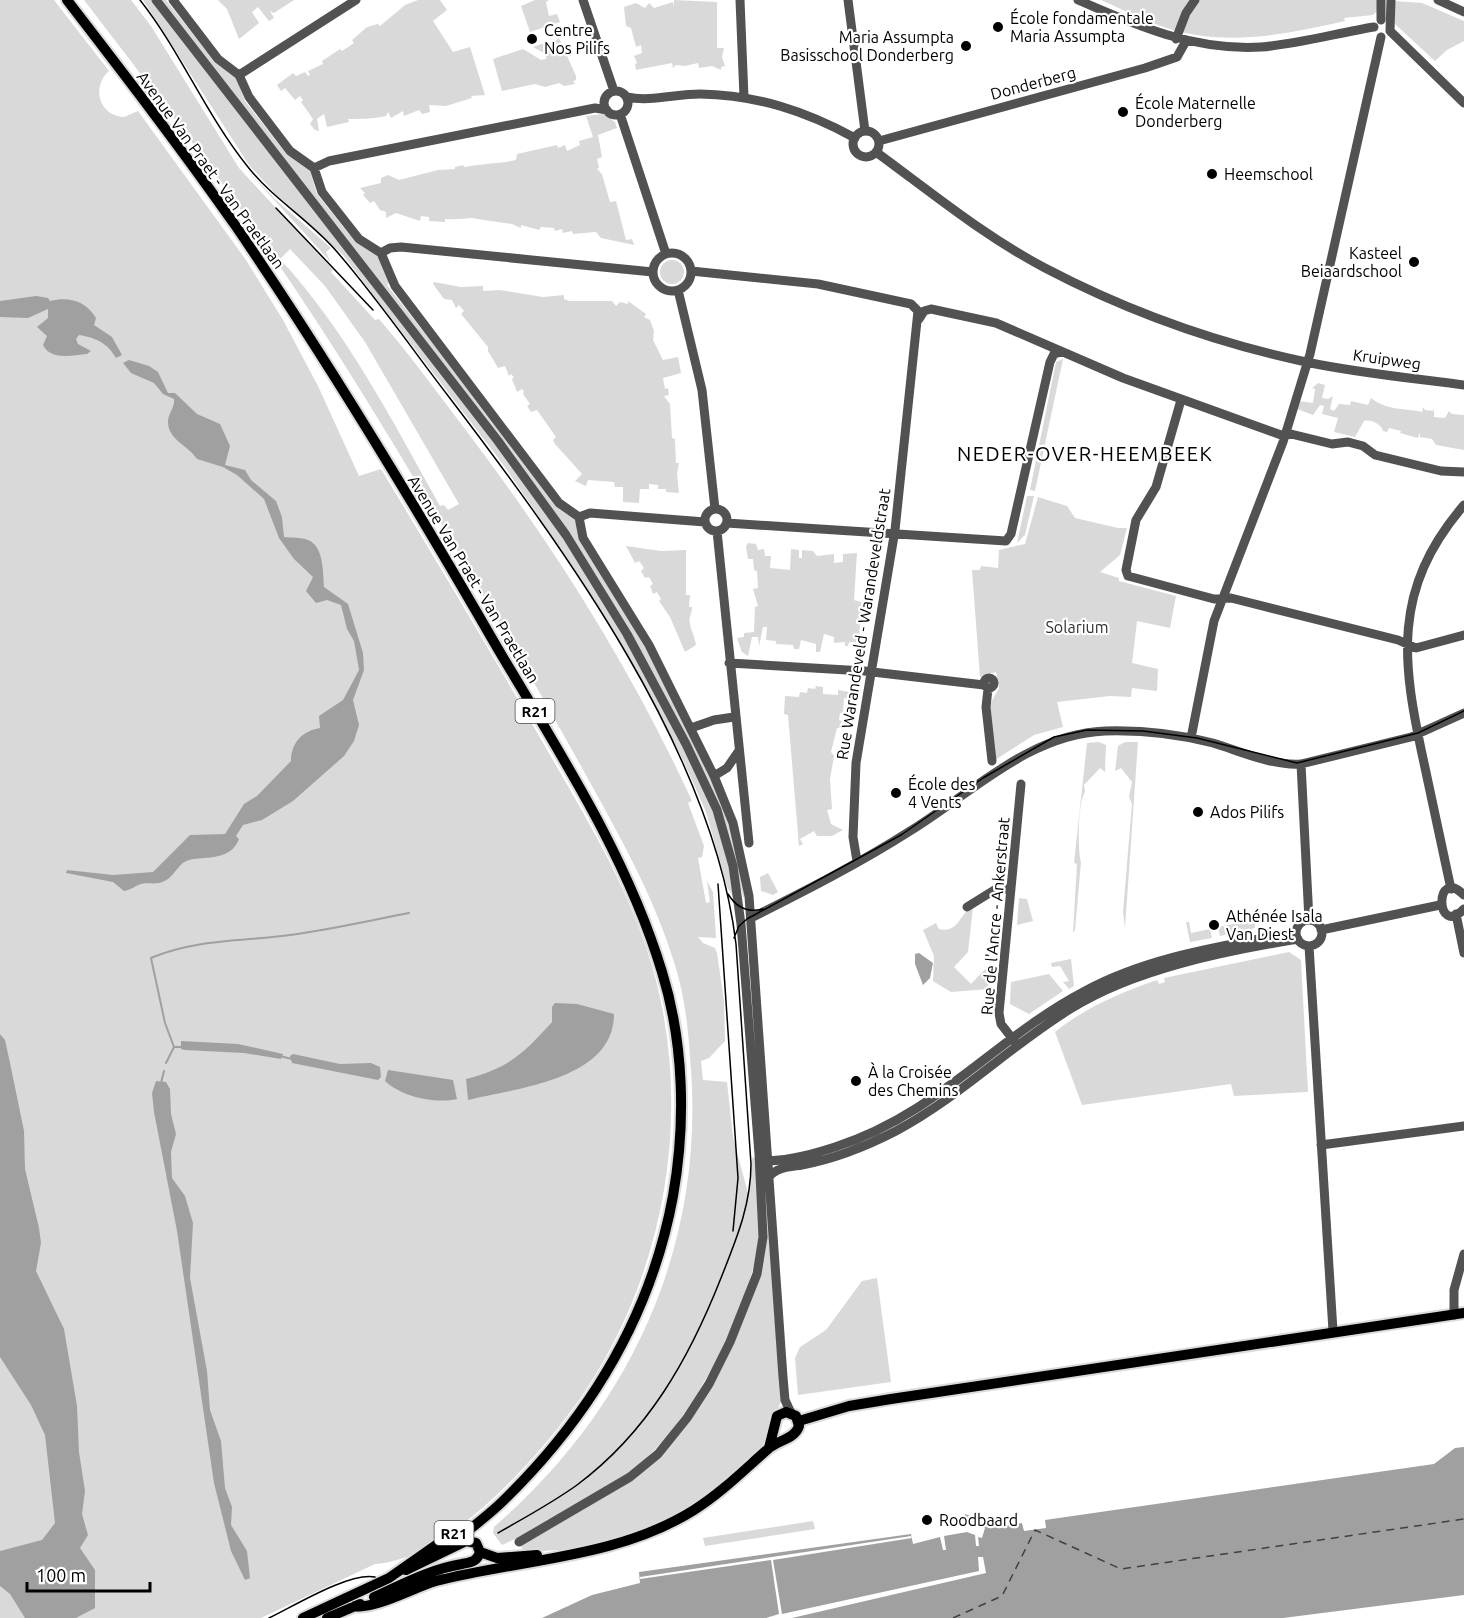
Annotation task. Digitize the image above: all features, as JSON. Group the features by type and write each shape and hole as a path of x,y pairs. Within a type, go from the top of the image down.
{"main road":[{"name":"Avenue Van Praet - Van Praetlaan","path":"67,0 234,225 399,483 596,819 641,913 662,970 673,1014 681,1090 679,1150 664,1240 647,1292 615,1361 565,1434 518,1486 440,1554"},
{"path":"769,1448 775,1419 790,1416 1333,1331 1459,1314"},
{"path":"355,1606 365,1607 415,1587 478,1571 623,1541 680,1518 722,1490 769,1448 798,1431 790,1416"},
{"path":"774,1428 785,1437"},
{"name":"Avenue Van Praet - Van Praetlaan","path":"478,1547 483,1526 506,1503 518,1486"},
{"name":"Avenue Van Praet - Van Praetlaan","path":"303,1618 389,1578 518,1486"},
{"path":"389,1578 466,1541 497,1558 573,1553"},
{"name":"R21","path":"327,1618 448,1566 475,1561 478,1547"},
{"path":"440,1554 438,1563 478,1571"}],"street":[{"path":"156,0 492,432 570,542 627,634 676,724 717,810 732,860 741,918 759,1154 763,1238 757,1274 730,1342 709,1384 687,1418 658,1454 630,1477 519,1542"},
{"path":"173,0 218,58 239,75 249,97 290,151 314,168 322,192 359,239 381,253 395,286 560,502 579,517 584,538 648,645 714,776 737,838 748,883 785,1400 790,1416"},
{"path":"239,75 356,0"},
{"path":"314,168 329,161 606,105 614,91 583,0"},
{"path":"740,0 744,97"},
{"path":"848,0 865,132"},
{"path":"1078,0 1181,40 1225,46 1263,46 1383,25"},
{"path":"1181,40 1185,13 1195,0"},
{"path":"1382,0 1383,25 1464,103"},
{"path":"1191,738 1210,636 1284,436 1306,362 1341,222 1344,197 1381,37 1376,34 1383,25 1391,0"},
{"path":"1438,0 1464,12"},
{"name":"Donderberg","path":"879,141 1145,68 1177,57 1181,40"},
{"path":"614,91 622,92 627,101"},
{"path":"627,101 686,94 744,97 797,110 855,138"},
{"path":"620,114 627,101"},
{"path":"606,105 620,114 666,254"},
{"path":"865,132 875,135 879,141 876,152 870,157 859,155 854,149 855,138 865,132"},
{"name":"Kruipweg","path":"876,152 975,226 1069,280 1176,324 1306,362 1464,385"},
{"path":"381,253 390,248 401,247 653,272"},
{"path":"666,254 683,257 691,271 688,281 678,290 663,288 656,281 653,272 656,263 666,254"},
{"path":"691,271 848,289 911,304 917,309 919,319"},
{"path":"678,290 702,390 715,509"},
{"path":"919,319 924,311 931,309 988,321 1180,400 1284,436 1291,434 1332,444 1348,442 1363,446 1375,455 1441,471 1464,472"},
{"name":"Rue Warandeveld - Warandeveldstraat","path":"857,861 853,843 855,774 894,535 919,319"},
{"path":"727,523 1001,542 1008,539 1050,362 1054,354 1062,352"},
{"path":"1180,400 1156,487 1135,523 1126,570 1128,576 1223,599 1231,598 1398,640 1416,648 1464,634"},
{"path":"1451,889 1418,734 1407,673 1406,645 1412,603 1424,565 1439,537 1464,505"},
{"path":"715,509 724,513 727,523 724,528 717,531 708,528 705,522 707,513 715,509"},
{"path":"579,517 593,513 705,522"},
{"path":"717,531 734,717 749,843"},
{"path":"729,663 871,671 986,687 992,761"},
{"path":"751,918 912,830 975,786 1055,739 1114,731 1191,738 1286,764 1300,764 1418,734 1464,713"},
{"path":"691,728 714,720 734,717"},
{"path":"714,776 727,768 738,752"},
{"path":"1300,764 1309,920"},
{"name":"Rue de l'Ancre - Ankerstraat","path":"1015,1042 1001,1024 999,1017 1021,784"},
{"path":"967,907 996,889 1011,889"},
{"path":"1464,895 1459,890 1451,889 1443,893 1440,904 1445,912 1460,911 1464,953"},
{"path":"1322,930 1440,904"},
{"path":"1297,936 1299,924 1309,920 1316,922 1322,930 1320,940 1309,946"},
{"path":"768,1161 808,1155 851,1142 893,1123 946,1091 1072,998 1140,967 1297,936"},
{"path":"1297,936 1309,946 1333,1331"},
{"path":"769,1177 778,1169 840,1154 897,1130 952,1096 1015,1042"},
{"path":"1321,1145 1464,1126"},
{"path":"1459,1314 1454,1290 1464,1254"}],"green space":[{"path":"0,0 54,0 109,71 103,78 99,92 104,106 109,112 124,117 138,111 246,260 283,320 318,386 359,476 381,469 592,828 633,911 644,940 666,1029 671,1089 669,1150 660,1210 644,1269 622,1325 593,1379 558,1428 522,1470 476,1513 451,1532 426,1548 400,1559 375,1564 261,1618 0,1618"},
{"path":"84,0 131,0 151,26 239,168 333,270 331,272 375,320 379,319 425,376 500,476 590,611 644,704 692,801 688,803 704,846 702,857 698,858 706,903 710,902 707,881 713,892 716,938 698,937 703,943 715,948 724,1001 725,1041 709,1058 701,1061 703,1080 727,1082 733,1137 749,1197 752,1158 756,1157 759,1233 753,1270 731,1330 716,1361 699,1391 661,1443 627,1474 593,1497 502,1545 493,1533 494,1527 543,1480 586,1429 622,1374 650,1316 672,1255 686,1191 692,1125 688,1033 677,974 658,916 615,828 516,651 396,449 321,328 246,217","holes":["290,249 325,286 365,342 459,504 448,510 444,505 440,506 386,409 327,316 280,259"]},
{"path":"143,0 153,0 525,481 602,597 683,745 720,827 737,903 727,887 706,812 683,760 635,668 574,568 502,463 343,255 278,197 249,165"},
{"path":"160,0 166,0 216,63 235,74 245,101 288,156 290,154 309,168 317,194 349,234 376,252 385,267 389,283 387,285 514,448 577,521 665,685 716,790 729,823 745,897 743,897 725,825 573,542"},
{"path":"218,0 294,0 274,13 270,11 274,18 269,21 258,7 252,12 259,23 239,39 227,9"},
{"path":"418,0 440,0 447,10 433,21 453,52 470,47 485,95 471,96 472,98 446,106 429,105 430,112 422,114 419,110 404,116 403,111 391,118 388,112 386,116 348,119 349,122 327,127 324,114 317,119 319,131 315,130 310,124 313,119 301,102 303,100 300,96 295,100 285,88 281,91 277,85 293,73 296,76 305,72 308,76 310,75 308,71 323,64 322,61 340,49 342,51 354,43 352,40 367,27 378,24 380,26 405,5"},
{"path":"535,0 549,0 546,2 549,16 557,14 560,22 530,32 521,6"},
{"path":"674,0 717,2 717,48 724,48 722,57 725,66 721,67 721,70 712,66 699,68 698,63 685,66 676,65 673,68 672,63 636,70 635,64 637,63 634,56 642,53 641,45 636,47 631,28 626,26 624,7 636,3 645,8 649,3 654,8 673,2 674,6"},
{"path":"1101,0 1377,0 1377,11 1373,15 1344,18 1345,21 1302,30 1238,38 1195,35 1173,30"},
{"path":"1394,1 1422,3 1464,21 1464,41 1447,50 1435,61 1395,24"},
{"path":"559,38 576,76 576,80 573,81 575,84 564,86 559,83 545,87 535,84 502,91 493,59 523,49 541,60 546,59 546,54 533,47 547,42 549,46"},
{"path":"603,114 615,122 617,128 598,135 602,157 597,159 599,167 597,169 602,174 610,202 616,201 626,240 632,239 634,245 601,238 596,232 563,233 562,229 555,231 554,228 541,227 539,230 521,225 521,228 512,224 472,218 445,219 445,222 429,221 429,217 421,216 420,221 396,213 386,218 386,212 380,210 374,201 370,203 360,188 381,183 381,178 388,175 399,180 438,170 455,169 463,165 464,167 516,160 517,154 557,145 558,148 565,145 567,151 580,145 579,141 593,137 586,116"},
{"path":"243,166 275,199 331,248 326,252 330,261"},
{"path":"672,260 681,263 684,272 681,281 672,284 663,281 660,272 663,263"},
{"path":"434,282 461,287 483,286 483,291 500,290 543,297 564,295 564,299 569,301 612,301 616,306 620,302 628,304 628,301 646,314 644,317 650,320 654,331 653,340 663,360 678,357 681,373 663,378 665,389 668,388 669,395 664,396 670,404 672,438 675,439 676,463 679,463 677,473 679,493 666,492 666,489 658,489 658,485 649,484 649,489 640,489 639,503 623,502 623,487 615,487 614,482 588,480 586,486 575,481 582,474 555,444 553,440 556,437 537,410 531,412 527,406 530,404 523,394 524,391 522,389 517,392 512,379 514,377 511,374 509,376 505,366 498,368 488,347 461,314 464,311 459,305 456,308 452,300 444,299 433,284"},
{"path":"1063,359 1035,491 1030,490 1056,362"},
{"path":"1318,383 1325,385 1322,398 1328,399 1333,396 1330,409 1334,411 1339,404 1350,405 1351,401 1368,405 1371,398 1383,405 1396,408 1422,412 1423,407 1425,410 1433,411 1434,408 1434,417 1445,418 1449,411 1452,414 1464,415 1464,450 1436,445 1432,439 1420,437 1420,432 1418,438 1389,428 1387,432 1383,431 1373,421 1364,421 1355,437 1334,432 1338,418 1322,414 1324,406 1320,405 1313,415 1297,409 1298,401 1313,403 1315,389 1312,388"},
{"path":"1027,496 1034,496 1025,535 1017,543"},
{"name":"Solarium","path":"1038,497 1067,506 1075,518 1127,528 1120,555 1100,572 1119,578 1119,581 1176,596 1170,628 1137,621 1132,663 1158,669 1157,691 1132,688 1131,697 1110,696 1057,702 1063,727 1034,735 995,760 988,708 999,688 996,672 980,677 972,570 980,570 981,566 998,568 999,550 1025,544"},
{"path":"748,543 756,544 758,550 764,549 765,556 771,556 770,568 790,570 791,549 799,550 799,558 802,558 802,550 813,551 817,556 834,554 834,563 843,562 843,554 857,553 854,600 861,602 859,642 849,642 848,646 845,646 845,642 834,643 834,637 824,634 820,652 816,652 816,644 801,640 799,649 794,649 793,645 776,644 776,641 766,640 767,627 763,627 759,646 758,637 752,637 748,656 742,652 737,638 744,637 744,633 754,632 755,607 758,606 753,589 758,588 757,571 754,570 753,559 748,559 746,546"},
{"path":"626,546 661,551 686,550 686,595 690,595 689,607 692,607 690,622 696,645 685,652 670,617 659,601 661,599 657,592 653,594 650,586 653,584 649,577 645,578 641,571 644,568 639,561 635,563"},
{"path":"816,686 823,687 823,694 838,695 838,690 850,692 848,699 844,698 843,713 840,713 839,720 844,722 841,722 840,728 837,728 831,752 834,756 830,779 832,809 827,810 831,824 843,830 832,836 817,836 814,831 800,839 803,844 799,846 788,715 784,714 785,696 799,697 800,692 807,693 808,688 815,689"},
{"path":"1099,742 1106,745 1105,772 1100,768 1084,785 1079,829 1081,862 1073,933 1077,864 1074,863 1087,743"},
{"path":"1125,742 1138,742 1125,928 1123,912 1132,804 1129,797 1132,782 1121,768 1115,771 1118,746"},
{"path":"768,873 778,892 773,895 761,891 760,877"},
{"path":"1019,898 1027,899 1033,921 1017,925"},
{"path":"973,907 968,952 954,967 971,984 990,964 988,989 951,992 933,981 934,956 923,930 936,923 939,929 951,929"},
{"path":"1248,921 1249,924 1255,923 1255,928 1220,936 1218,927"},
{"path":"1186,922 1189,922 1191,933 1210,929 1212,938 1190,942"},
{"path":"1289,952 1301,960 1308,1092 1234,1096 1231,1084 1082,1105 1055,1032 1103,1002 1157,980 1159,984 1165,982 1164,978"},
{"path":"1071,959 1074,986 1069,989 1063,982 1069,981 1060,966 1052,967 1051,963"},
{"path":"1049,974 1063,991 1029,1014 1010,1004 1011,982"},
{"path":"763,1156 781,1401 763,1446 739,1471 683,1513 633,1534 578,1549 523,1552 521,1544 584,1509 679,1432 756,1285"},
{"path":"877,1278 891,1382 798,1395 795,1358 800,1347 826,1330 862,1281"},
{"path":"813,1521 815,1529 705,1546 703,1538"}],"shaded area":[{"path":"36,296 48,298 50,301 64,299 76,301 87,307 96,318 94,325 112,337 122,355 116,358 101,342 79,335 76,339 78,344 91,351 87,354 62,356 51,353 43,345 47,336 37,327 48,318 48,309 28,318 0,317 0,301"},
{"path":"129,360 149,366 158,372 168,393 175,393 197,414 220,424 230,446 225,465 245,470 251,480 276,501 282,517 284,537 305,539 317,548 322,560 324,587 348,604 363,653 364,670 353,700 359,725 354,741 344,756 293,801 262,820 243,825 236,836 239,839 230,851 217,856 186,861 164,881 141,884 124,891 113,882 66,873 67,870 113,875 153,872 190,835 225,834 244,804 257,796 291,761 295,743 308,732 320,728 319,716 343,700 359,670 354,641 347,629 341,605 327,600 316,603 306,591 313,577 294,559 279,538 264,499 237,475 223,467 197,459 171,434 168,422 174,399 163,394 154,383 131,373 123,363"},
{"path":"919,953 933,963 930,978 923,985 915,964 915,954"},
{"path":"555,1003 577,1004 614,1014 610,1036 598,1054 580,1067 559,1077 535,1085 468,1100 466,1079 494,1070 523,1051 552,1022 552,1007"},
{"path":"0,1034 5,1040 24,1131 25,1169 39,1228 41,1243 36,1271 64,1329 77,1406 79,1452 85,1491 82,1514 88,1535 80,1548 95,1570 95,1608 76,1618 25,1618 10,1594 0,1586 0,1551 42,1540 55,1523 45,1435 31,1405 0,1357"},
{"path":"181,1041 238,1044 283,1054 281,1059 244,1053 185,1050 181,1049"},
{"path":"293,1054 340,1064 371,1063 380,1067 381,1077 378,1080 292,1063 290,1056"},
{"path":"388,1070 453,1080 457,1099 439,1101 409,1095 385,1081"},
{"path":"156,1081 166,1082 170,1089 171,1114 176,1134 171,1152 172,1178 185,1196 193,1223 190,1278 207,1371 210,1410 221,1441 225,1488 232,1507 231,1525 247,1551 250,1578 245,1580 231,1551 214,1483 177,1231 154,1112 152,1093"},
{"path":"1464,1447 1464,1595 1283,1618 542,1618 592,1595 640,1583 639,1572 911,1534 913,1544 940,1537 943,1550 946,1550 944,1536 967,1532 975,1535 976,1546 979,1546 978,1537 982,1538 985,1528 963,1519 965,1514 988,1523 989,1528 1022,1523 1024,1531 1046,1528 1045,1520 1434,1464 1455,1448"}],"pier":[{"path":"911,1536 912,1538 773,1560 782,1614 979,1571 978,1557 983,1557 986,1573 792,1618 766,1618 779,1614 771,1560 640,1579 640,1577"}],"waterway":[{"path":"174,1047 165,1023 151,958 199,944 298,934 409,913"},
{"path":"166,1063 174,1047 182,1047"},
{"path":"280,1056 292,1059"},
{"path":"161,1083 164,1071"}],"ferry route":[{"path":"953,1618 1002,1596 1035,1530 1121,1569 1464,1519"}],"tram line":[{"path":"140,0 155,20 219,126 248,167 269,190 327,241 367,288 539,519 584,586 627,655 665,726 698,798 722,871 736,944 751,1164 748,1194 737,1236 695,1337 664,1392 645,1418 625,1442 577,1485 498,1533"},
{"path":"276,208 373,310"},
{"path":"734,938 739,926 747,919 901,835 983,778 1054,737 1087,730 1143,731 1197,738 1297,763 1418,733 1464,711"},
{"path":"718,884 738,1178 733,1231"},
{"path":"728,894 743,908 763,909"},
{"path":"269,1618 337,1585 364,1577 375,1577"}],"place":[{"name":"École fondamentale Maria Assumpta","path":"998,27"},
{"name":"Centre Nos Pilifs","path":"532,39"},
{"name":"Maria Assumpta Basisschool Donderberg","path":"966,46"},
{"name":"École Maternelle Donderberg","path":"1123,112"},
{"name":"Heemschool","path":"1212,174"},
{"name":"Kasteel Beiaardschool","path":"1414,262"},
{"name":"École des 4 Vents","path":"896,793"},
{"name":"Ados Pilifs","path":"1198,812"},
{"name":"Athénée Isala Van Diest","path":"1214,925"},
{"name":"À la Croisée des Chemins","path":"856,1081"},
{"name":"Roodbaard","path":"927,1520"}],"district":[{"name":"NEDER-OVER-HEEMBEEK","path":"1085,453"}]}
